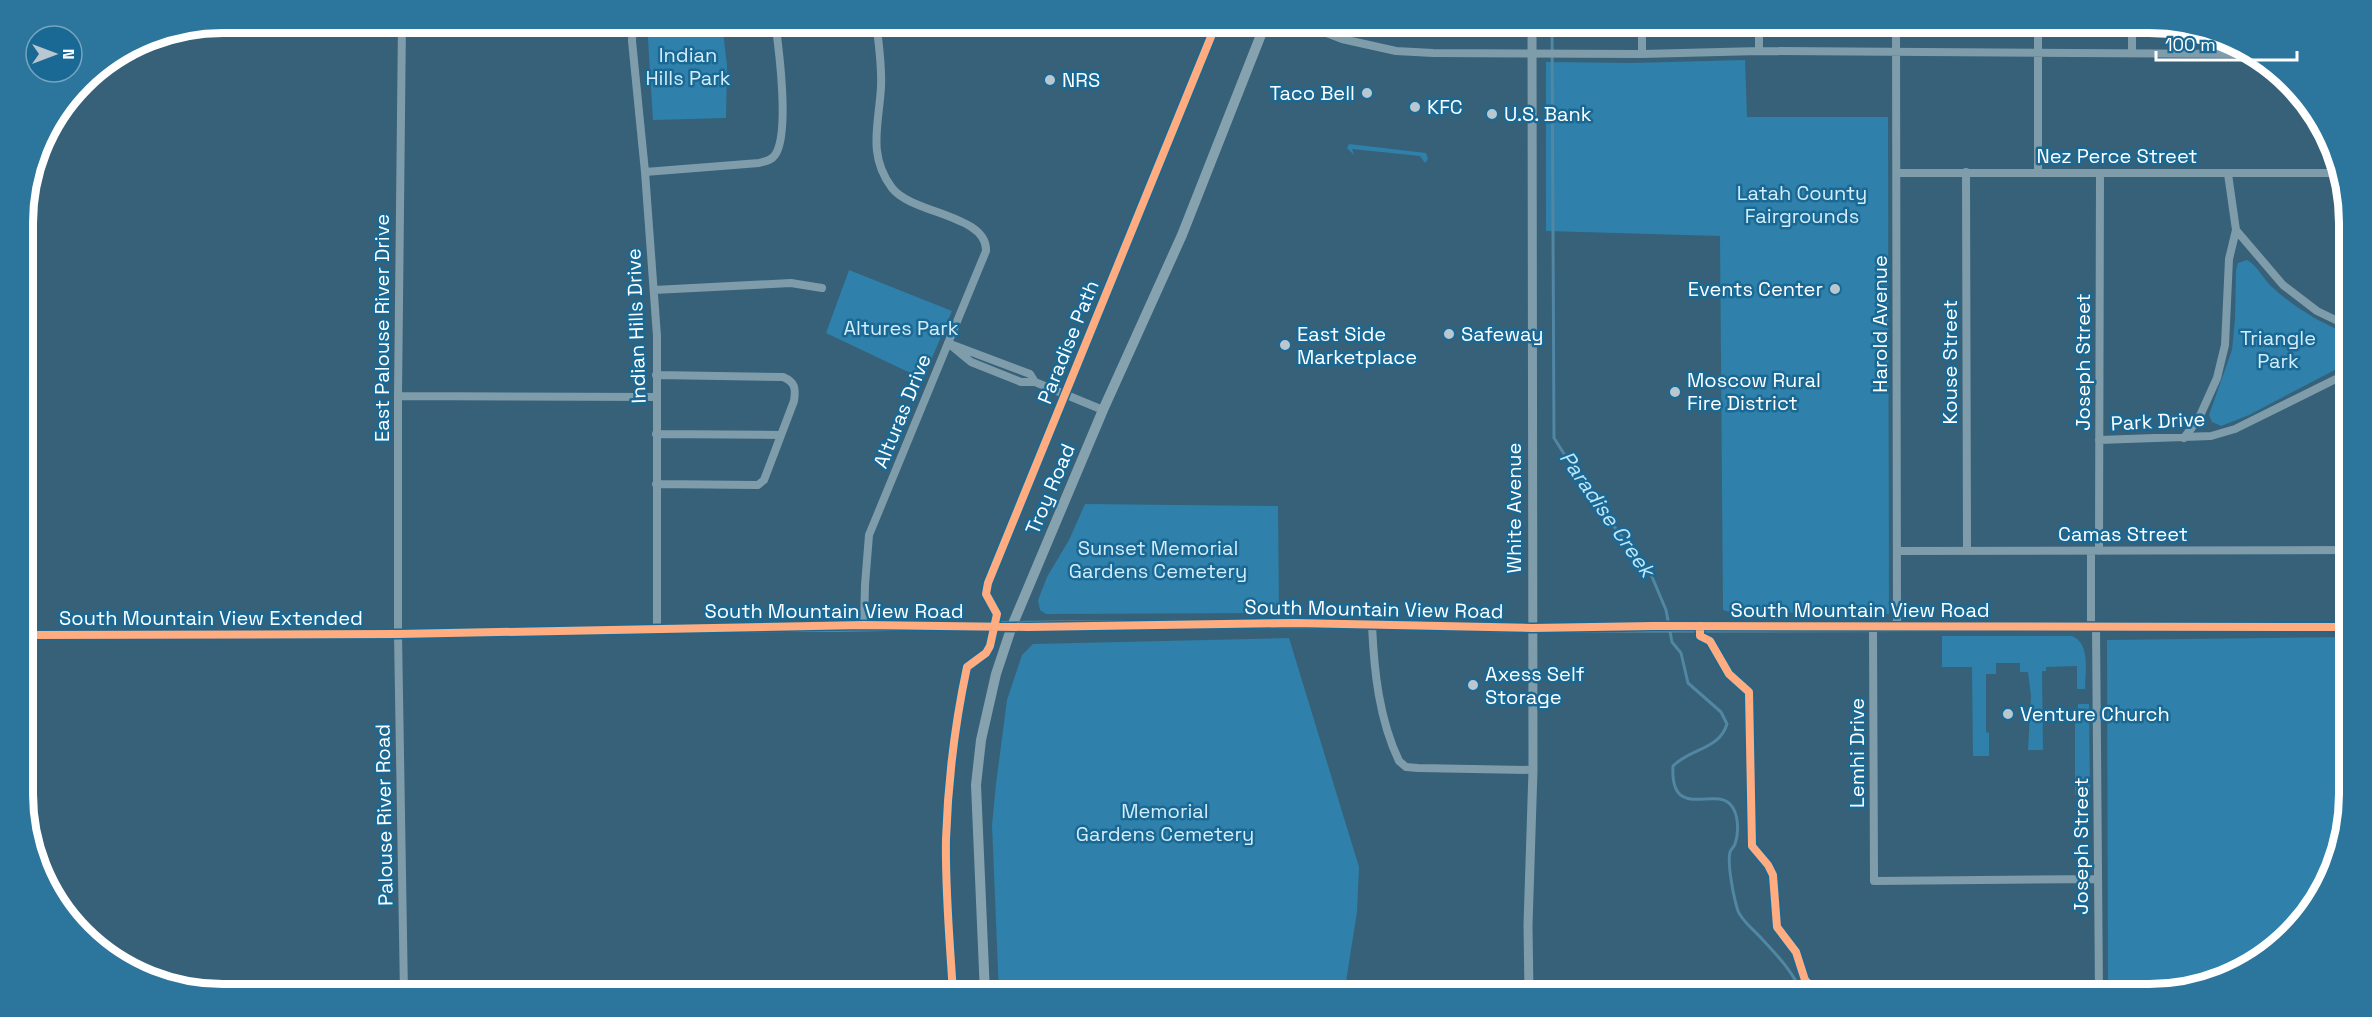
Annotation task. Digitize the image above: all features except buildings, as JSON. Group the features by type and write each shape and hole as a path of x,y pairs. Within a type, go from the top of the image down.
{"main road":[{"name":"Troy Road","path":"985,984 976,785 988,705 1012,626 1103,410 1182,235 1262,33"}],"street":[{"name":"East Palouse River Drive","path":"398,634 402,33"},
{"name":"Indian Hills Drive","path":"632,33 657,336 657,629"},
{"path":"645,172 759,163 771,160 777,152 780,138 783,81 776,33"},
{"name":"Alturas Drive","path":"864,625 869,535 986,251 986,244 980,233 966,224 908,201 894,190 882,172 876,152 881,86 877,33"},
{"path":"1326,33 1342,39 1396,51 1536,54 1759,51 2236,54"},
{"name":"White Avenue","path":"1529,984 1528,925 1533,770 1536,54 1533,33"},
{"path":"1642,33 1642,54"},
{"path":"1759,33 1759,51"},
{"name":"Harold Avenue","path":"1896,33 1897,626"},
{"path":"2038,33 2038,172"},
{"path":"2132,33 2132,53"},
{"name":"Kouse Street","path":"1966,172 1967,551"},
{"name":"Nez Perce Street","path":"1897,173 2333,173"},
{"name":"Joseph Street","path":"2099,984 2094,626 2100,440 2100,173"},
{"path":"2184,438 2194,426 2209,398 2217,378 2225,345 2229,259 2236,230 2228,174"},
{"path":"2236,230 2283,285 2317,311 2339,322"},
{"path":"654,290 791,283 822,288"},
{"path":"948,343 1030,374 1035,382 1103,410"},
{"path":"656,375 783,377 792,381 796,389 795,401 764,480 758,485 656,484"},
{"name":"Park Drive","path":"2100,440 2211,436 2235,429 2339,377"},
{"path":"398,396 656,397"},
{"path":"656,434 781,435"},
{"name":"Camas Street","path":"1897,551 2339,550"},
{"name":"South Mountain View Road","path":"398,634 864,625 1372,625 1532,628 1653,626 2339,627"},
{"path":"1372,625 1375,675 1384,717 1399,761 1411,767 1533,770"},
{"name":"Lemhi Drive","path":"1873,626 1874,881 2098,879"},
{"name":"South Mountain View Extended","path":"33,635 398,634"},
{"name":"Palouse River Road","path":"398,634 404,984"}],"green space":[{"name":"Indian Hills Park","path":"648,33 723,33 727,65 726,118 653,120"},
{"name":"Latah County Fairgrounds","path":"1745,60 1747,117 1888,117 1889,614 1730,612 1723,610 1720,236 1546,231 1546,62 1632,63"},
{"path":"1349,144 1426,153 1428,159 1425,163 1420,156 1352,149 1354,155 1347,148"},
{"name":"Triangle Park","path":"2247,260 2272,287 2290,302 2339,330 2339,368 2249,415 2221,426 2212,422 2209,415 2232,350 2238,263"},
{"name":"Altures Park","path":"849,270 952,311 923,379 826,333"},
{"name":"Sunset Memorial Gardens Cemetery","path":"1085,504 1278,506 1279,613 1046,614 1040,610 1038,600 1047,577 1069,540"},
{"path":"1942,636 2072,636 2082,645 2086,659 2085,689 2077,689 2077,666 2046,667 2046,671 2042,671 2043,750 2028,750 2031,696 2028,672 2020,672 2020,663 1996,663 1996,674 1986,674 1986,732 1989,733 1989,756 1973,756 1972,667 1942,667"},
{"path":"2339,637 2339,806 2325,867 2300,910 2265,945 2244,959 2210,974 2161,984 2108,984 2107,640"},
{"name":"Memorial Gardens Cemetery","path":"1289,638 1359,867 1357,912 1346,984 999,984 992,825 996,784 1007,700 1022,655 1033,644"},
{"path":"2078,704 2089,704 2090,795 2075,795 2075,713 2078,712"}],"waterway":[{"name":"Paradise Creek","path":"1552,33 1554,438 1594,501 1650,572 1666,610 1672,642 1681,653 1688,683 1721,712 1727,724 1718,739 1673,766 1674,783 1678,793 1685,798 1723,800 1733,808 1738,829 1735,844 1730,852 1729,865 1738,911 1745,922 1785,965 1797,984"}],"cycle path":[{"name":"Paradise Path","path":"952,984 946,878 948,796 967,667 986,653 990,646 997,614 986,594 988,583 1213,33"},
{"path":"33,635 398,634 864,625 1028,627 1295,623 1532,628 1653,626 2339,627"},
{"path":"1700,626 1700,636 1710,641 1729,674 1749,692 1752,846 1768,865 1773,875 1777,927 1796,952 1805,980 1809,984"}],"place":[{"name":"NRS","path":"1050,80"},
{"name":"Taco Bell","path":"1367,93"},
{"name":"KFC","path":"1415,107"},
{"name":"U.S. Bank","path":"1492,114"},
{"name":"Events Center","path":"1835,289"},
{"name":"Safeway","path":"1449,334"},
{"name":"East Side Marketplace","path":"1285,345"},
{"name":"Moscow Rural Fire District","path":"1675,392"},
{"name":"Axess Self Storage","path":"1473,685"},
{"name":"Venture Church","path":"2008,714"}]}
